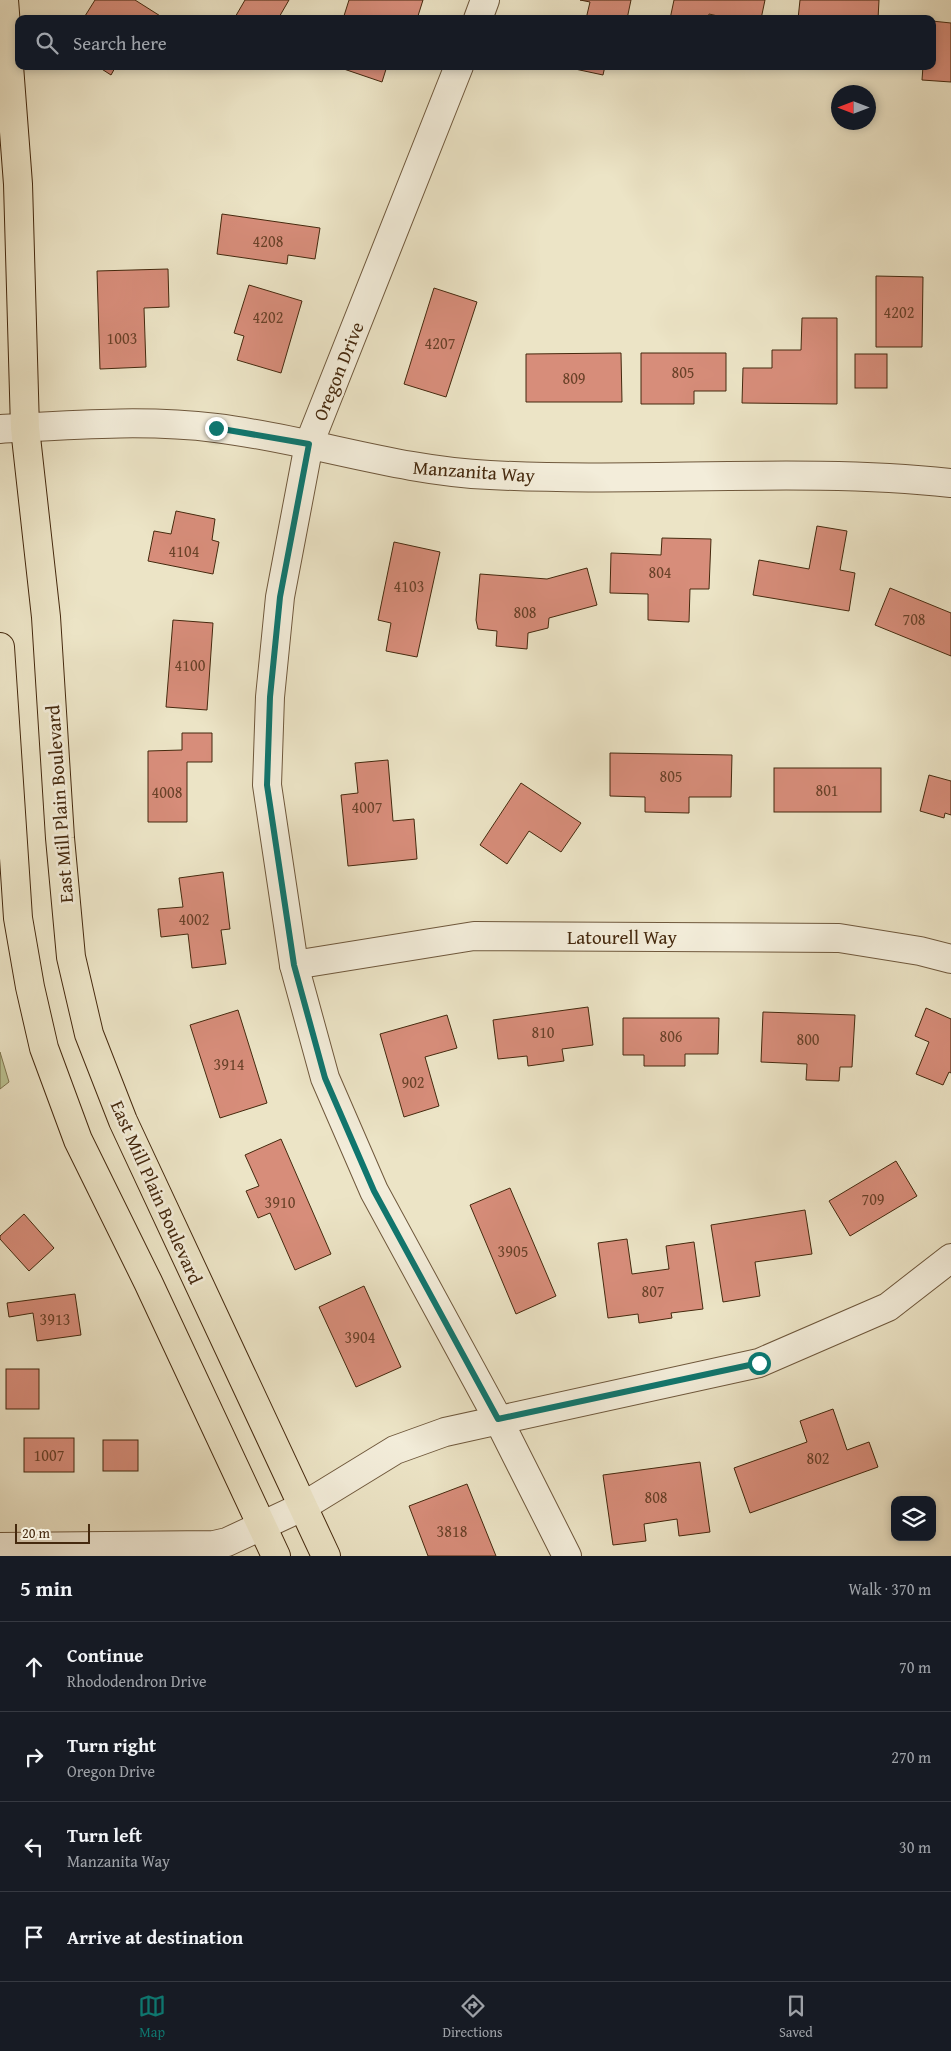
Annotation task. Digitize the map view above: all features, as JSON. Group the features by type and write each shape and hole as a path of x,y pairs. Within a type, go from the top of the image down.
{"main road":[{"name":"East Mill Plain Boulevard","path":"4,0 18,184 13,428 46,617 60,838 71,957 89,1034 123,1121 326,1556"},
{"path":"0,646 18,918 30,987 44,1048 78,1140 148,1282 276,1556"}],"street":[{"path":"479,15 485,0"},
{"name":"Oregon Drive","path":"457,70 309,444 280,597 270,697 267,785 294,965 325,1078 374,1191 498,1419 567,1556"},
{"name":"Manzanita Way","path":"13,428 162,423 216,428 309,444 400,466 488,475 596,478 890,476 951,483"},
{"name":"Latourell Way","path":"294,965 474,936 840,938 920,951 951,959"},
{"path":"0,1547 214,1545 262,1527 302,1507 395,1450 445,1432 759,1363 888,1307 951,1258"}],"green space":[{"path":"0,1052 9,1082 0,1089"}],"building":[{"path":"95,0 135,0 159,15 86,15"},
{"path":"245,0 289,0 280,15 236,15"},
{"path":"349,0 423,0 418,15 344,15"},
{"path":"580,0 631,0 628,15 587,15 590,2"},
{"path":"674,0 765,0 762,15 671,15"},
{"path":"800,0 879,0 878,15 798,15"},
{"path":"936,21 951,23 951,82 922,80 923,70 936,70"},
{"path":"103,70 114,70 111,75"},
{"path":"347,70 386,70 382,82"},
{"path":"580,70 604,70 603,75"},
{"path":"222,214 320,228 315,259 288,255 287,264 217,254"},
{"path":"168,269 169,307 144,308 146,367 100,369 97,271"},
{"path":"876,276 923,277 922,347 876,347"},
{"path":"249,285 302,301 281,373 237,360 244,336 234,333"},
{"path":"434,288 477,302 446,397 404,384"},
{"path":"802,318 837,318 837,404 742,403 743,368 772,368 772,350 801,350"},
{"path":"621,353 622,402 526,402 526,354"},
{"path":"641,353 726,353 726,391 694,391 694,404 641,404"},
{"path":"855,354 887,354 887,388 855,388"},
{"path":"176,511 215,519 212,540 219,542 213,574 148,561 154,531 171,534"},
{"path":"817,526 847,531 840,570 855,573 849,611 753,595 759,560 809,569"},
{"path":"662,538 711,539 709,589 690,589 689,622 648,620 648,594 610,593 611,553 661,555"},
{"path":"394,542 440,552 417,657 386,651 391,623 378,620"},
{"path":"587,568 597,605 549,618 548,628 528,633 527,649 496,646 497,631 478,629 476,620 480,574 547,579"},
{"path":"890,588 951,613 951,656 875,625"},
{"path":"173,620 213,623 207,710 166,707"},
{"path":"182,733 212,733 212,762 187,762 187,822 148,822 148,751 182,750"},
{"path":"610,753 732,755 731,797 689,797 689,813 645,812 645,797 610,796"},
{"path":"388,760 393,821 414,819 417,859 348,866 341,795 358,793 355,763"},
{"path":"774,768 881,768 881,812 774,812"},
{"path":"929,775 951,781 951,815 945,813 944,818 920,811"},
{"path":"521,783 581,823 561,852 529,831 507,864 480,845"},
{"path":"223,872 230,929 221,930 226,964 192,968 188,934 161,937 158,909 183,907 179,878"},
{"path":"588,1007 593,1045 562,1049 564,1061 528,1066 527,1056 498,1059 493,1020"},
{"path":"926,1008 951,1019 951,1073 949,1072 943,1085 916,1074 929,1042 915,1036"},
{"path":"238,1010 267,1103 220,1118 190,1025"},
{"path":"763,1012 855,1015 852,1067 840,1067 839,1081 806,1080 807,1064 761,1062"},
{"path":"447,1015 457,1048 425,1057 439,1106 404,1117 380,1034"},
{"path":"623,1018 719,1018 718,1054 685,1054 685,1066 644,1066 644,1055 623,1055"},
{"path":"281,1139 331,1254 295,1270 270,1213 258,1218 246,1191 259,1186 245,1155"},
{"path":"896,1161 917,1196 850,1236 829,1201"},
{"path":"510,1188 556,1296 516,1314 470,1205"},
{"path":"805,1210 812,1254 755,1262 760,1296 723,1302 711,1225"},
{"path":"24,1214 54,1248 29,1271 0,1239 0,1236"},
{"path":"627,1239 632,1274 669,1269 666,1246 694,1242 703,1309 671,1313 672,1318 639,1323 638,1314 608,1318 598,1243"},
{"path":"364,1286 401,1367 356,1387 319,1307"},
{"path":"75,1294 81,1335 37,1341 33,1313 9,1317 7,1303"},
{"path":"6,1369 39,1369 39,1409 6,1409"},
{"path":"833,1409 847,1450 869,1442 878,1467 750,1513 734,1468 807,1442 800,1421"},
{"path":"24,1438 74,1438 74,1472 24,1472"},
{"path":"103,1440 138,1440 138,1471 103,1471"},
{"path":"700,1462 710,1532 679,1536 677,1519 644,1524 646,1541 613,1545 603,1475"},
{"path":"467,1484 496,1556 428,1556 409,1506"}],"route":[{"path":"216,428 309,444 280,597 270,697 267,785 294,965 325,1078 374,1191 498,1419 759,1363"}]}
